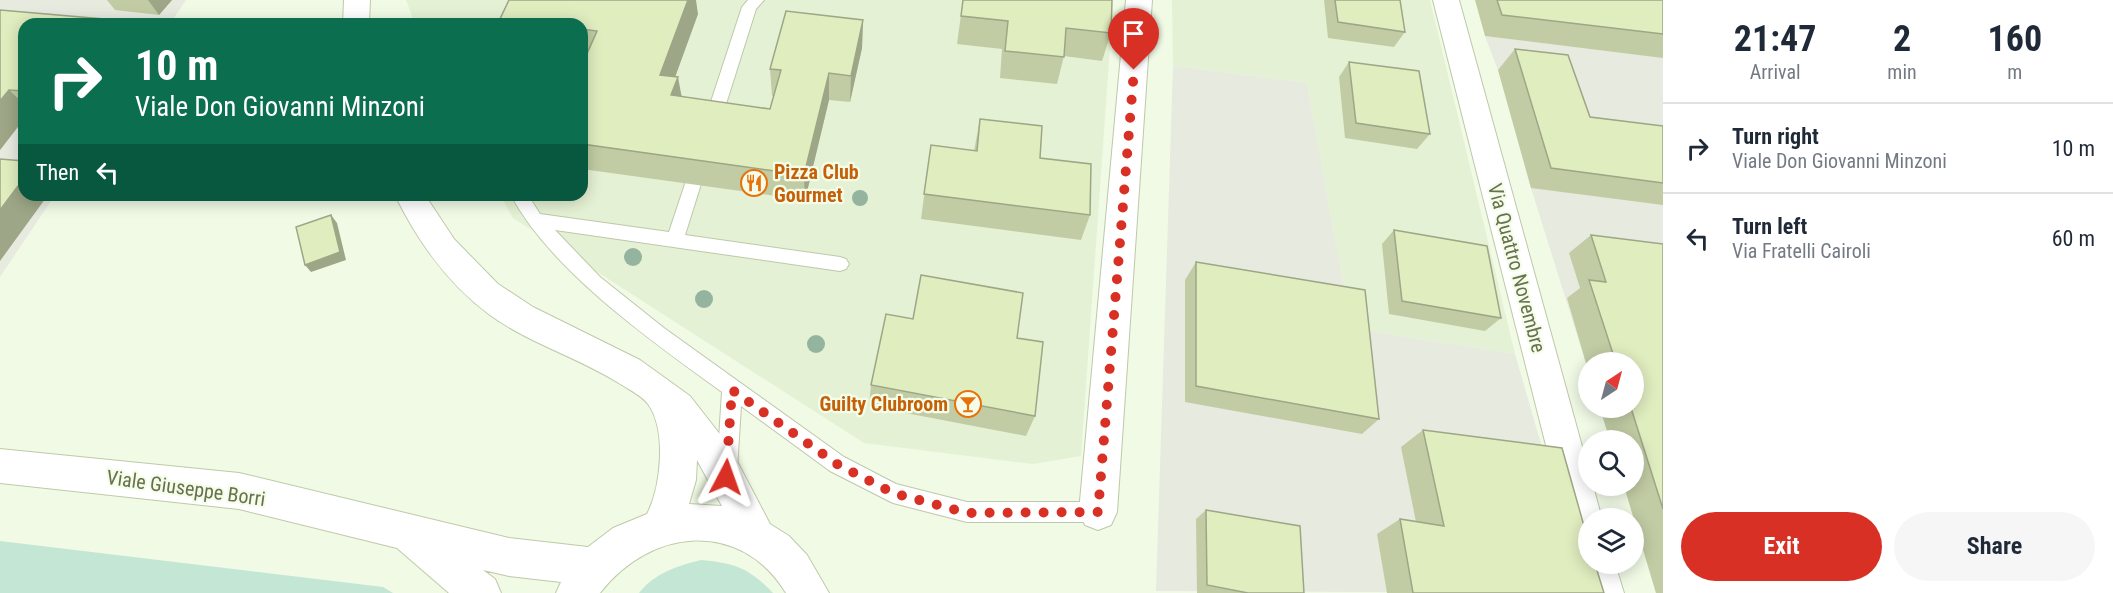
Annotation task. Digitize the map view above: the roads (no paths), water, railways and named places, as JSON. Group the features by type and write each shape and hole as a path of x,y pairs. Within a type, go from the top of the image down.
{"street":[{"path":"356,18 357,0"},
{"path":"1098,512 1139,0"},
{"name":"Via Quattro Novembre","path":"1446,0 1581,508"},
{"path":"413,201 421,218 468,279 520,317 607,357 660,393 691,420 707,441 756,535"},
{"path":"660,393 674,420 680,470 669,511 660,527"},
{"name":"Viale Giuseppe Borri","path":"0,466 239,491 509,557 585,580"},
{"path":"585,580 625,542 660,527 693,521 726,524 756,535 780,551 813,586"},
{"name":"Viale Giuseppe Borri","path":"404,533 481,593"},
{"path":"1599,574 1604,593"}],"lane":[{"path":"711,127 749,7 757,0"},
{"path":"675,240 693,184"},
{"path":"523,201 535,220 594,282 657,334 837,464 893,493 967,513 1098,512"},
{"path":"535,220 840,264"},
{"path":"726,477 732,390"}],"place":[{"name":"Pizza Club Gourmet","path":"754,183"},
{"name":"Guilty Clubroom","path":"968,404"}]}
